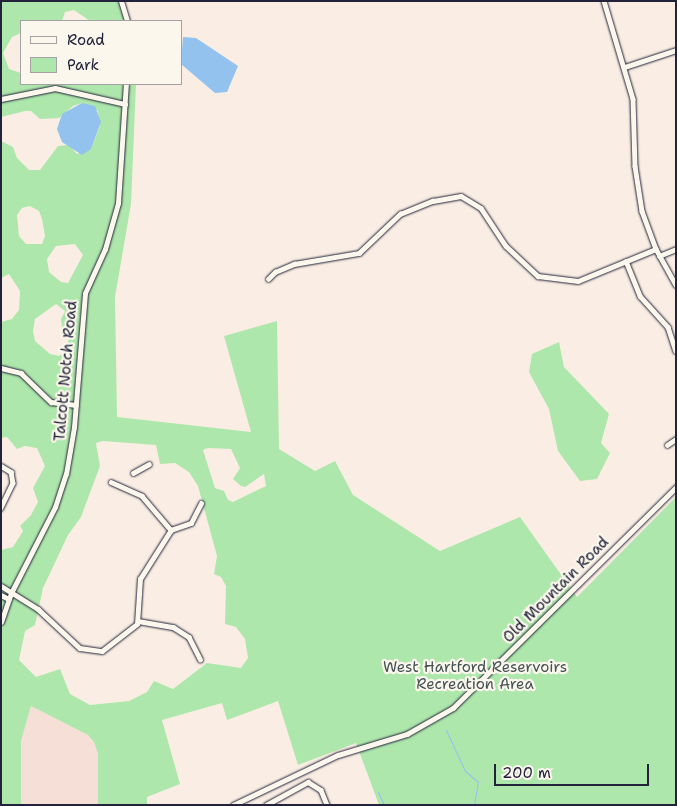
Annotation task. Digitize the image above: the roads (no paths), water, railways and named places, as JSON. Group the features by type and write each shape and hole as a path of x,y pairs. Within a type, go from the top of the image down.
{"street":[{"path":"121,1 127,20"},
{"path":"604,1 625,67 634,108 639,198 656,249 676,285"},
{"path":"625,67 676,50"},
{"name":"Talcott Notch Road","path":"1,622 8,599 61,491 71,453 85,293 105,250 118,202 126,85"},
{"path":"1,99 55,88 124,104"},
{"path":"268,279 275,272 294,264 359,253 400,214 432,201 461,196 481,208 506,246 538,276 578,280 656,249"},
{"path":"659,256 676,249"},
{"path":"626,261 640,296 668,327 676,351"},
{"path":"1,368 21,374 51,402 76,405"},
{"path":"667,445 676,439"},
{"path":"133,472 149,464"},
{"path":"1,466 11,472 13,483 1,508"},
{"path":"111,482 142,496 170,530"},
{"name":"Old Mountain Road","path":"233,805 338,755 407,734 453,708 676,487"},
{"path":"1,586 38,609 80,648 93,652 113,644 138,621 138,584 170,530 190,523 200,502"},
{"path":"1,595 8,599"},
{"path":"138,621 173,627 189,637 200,659"},
{"path":"266,805 308,782 321,790 327,805"}],"water":[{"path":"183,37 196,38 238,66 227,92 215,93 182,65"},
{"path":"82,103 95,106 101,122 91,149 82,155 62,142 57,129 62,114"}],"waterway":[{"path":"446,730 465,771 478,782 474,805"},
{"path":"378,792 384,805"}],"park label":[{"name":"West Hartford Reservoirs Recreation Area","path":"475,676"}]}
